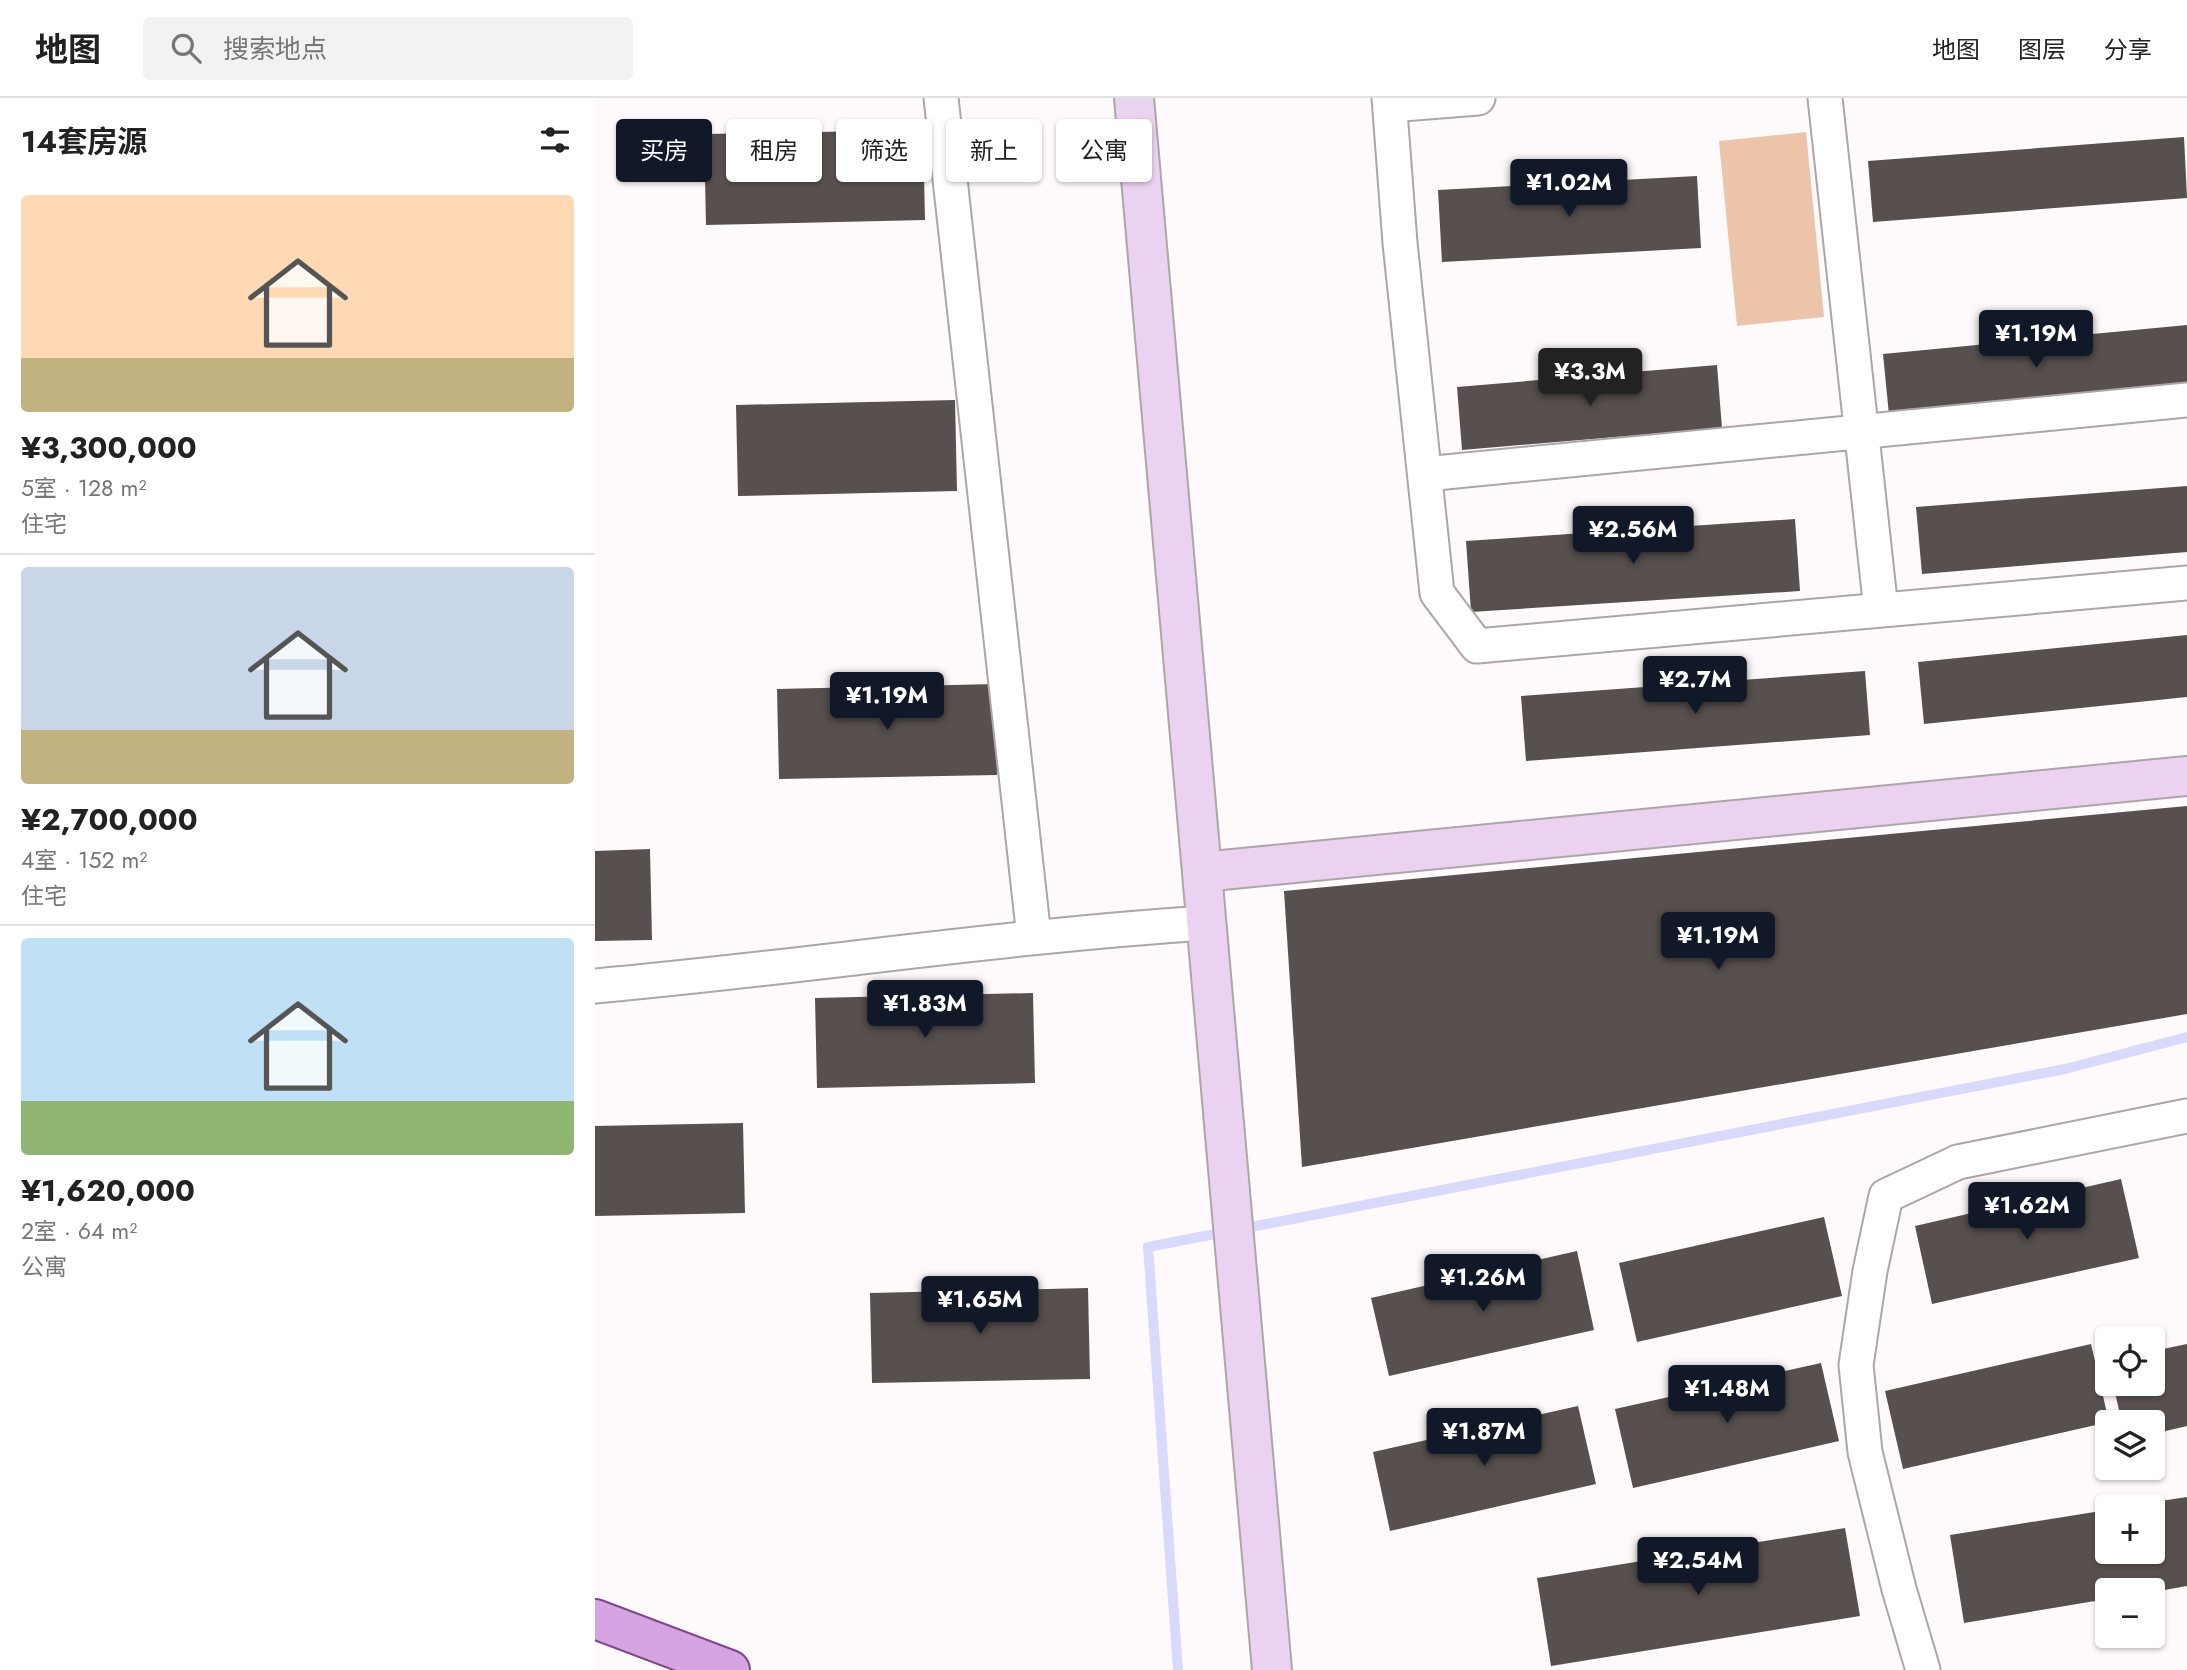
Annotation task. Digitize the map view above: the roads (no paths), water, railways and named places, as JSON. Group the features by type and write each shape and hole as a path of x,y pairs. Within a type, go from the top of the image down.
{"main road":[{"path":"595,1619 730,1670"}],"street":[{"path":"941,98 1034,937"},
{"path":"1134,98 1272,1670"},
{"path":"1478,98 1390,101 1400,243 1437,593 1477,646 2187,583"},
{"path":"1825,98 1881,610"},
{"path":"1425,474 2187,400"},
{"path":"1202,872 2187,776"},
{"path":"595,986 723,975 1101,930 1206,923"},
{"path":"1923,1670 1899,1589 1865,1452 1856,1365 1870,1271 1886,1196 1958,1162 2187,1116"}],"waterway":[{"path":"1178,1670 1148,1247 2065,1069 2187,1037"}]}
